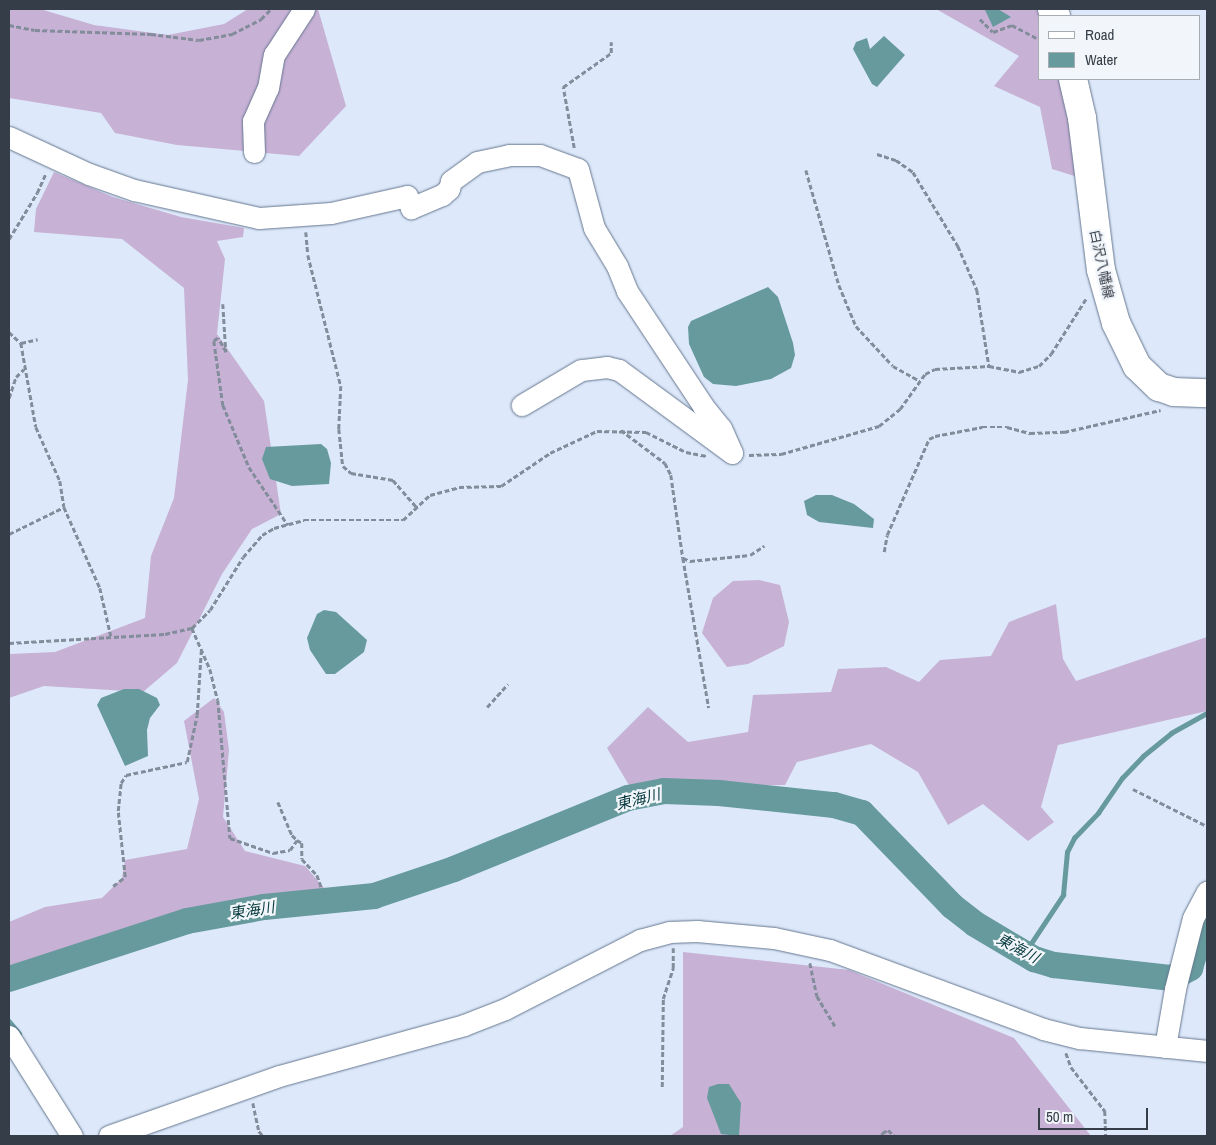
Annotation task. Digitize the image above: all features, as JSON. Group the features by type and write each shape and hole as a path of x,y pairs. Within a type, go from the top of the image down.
{"main road":[{"name":"白沢八幡線","path":"1074,80 1104,287 1126,346 1148,379 1159,387 1174,392 1207,393"}],"street":[{"path":"254,152 253,120 268,88 274,54 304,9"},
{"path":"9,137 53,155 88,174 134,190 202,208 259,218 331,213 407,196 412,208 442,195 449,189 451,181 477,162 509,155 540,155 578,169 594,228 617,266 627,291 703,406 722,428 732,453"},
{"path":"522,405 581,370 607,367 619,370 732,453"},
{"path":"1165,1047 1175,989 1193,918 1207,892"},
{"path":"109,1136 250,1086 464,1026 505,1009 640,940 669,932 697,931 774,938 808,945 914,980 1043,1029 1068,1035 1165,1047 1207,1050"},
{"path":"9,1036 72,1136"}],"path":[{"path":"9,25 35,30 151,34 198,40 232,34 261,19 271,9"},
{"path":"980,19 993,32 1012,24 1038,39"},
{"path":"578,169 563,87 612,54 611,42"},
{"path":"877,154 896,160 913,172 958,246 977,290 989,366"},
{"path":"9,239 37,194 53,155"},
{"path":"806,170 839,285 856,326 892,366 918,380"},
{"path":"305,216 308,255 341,386 339,429 342,466 351,472 393,480 416,506"},
{"path":"9,643 165,634 192,628 210,610 243,557 262,535 288,525 320,519 389,522 403,520 416,506 444,489 501,486 577,438 597,431 620,429 646,432 686,452 714,456 732,453 781,454 866,430 889,420 907,400 918,380 935,369 989,366 1019,372 1039,366 1051,354 1069,329 1084,300 1091,292 1104,287"},
{"path":"223,304 226,352 218,338 214,341 223,405 249,467 288,525"},
{"path":"9,332 21,343 36,428 60,481 64,507 100,588 111,637"},
{"path":"21,343 38,340"},
{"path":"9,398 16,377 25,369"},
{"path":"884,552 887,535 929,440 935,436 982,427 1007,427 1030,433 1064,432 1171,409"},
{"path":"620,429 665,463 671,475 683,558 709,708"},
{"path":"9,534 64,507"},
{"path":"683,558 690,561 750,555 764,546"},
{"path":"192,628 218,700 230,838 273,853 290,850 297,840"},
{"path":"113,886 125,877 118,811 121,783 126,775 187,762 197,715 201,650"},
{"path":"486,707 508,684"},
{"path":"1133,789 1207,826"},
{"path":"278,802 297,840 302,843 302,859 317,875 322,889"},
{"path":"662,1087 663,999 673,968 674,951 669,932"},
{"path":"808,945 817,996 835,1026"},
{"path":"1068,1035 1065,1047 1070,1067 1105,1111 1106,1136"},
{"path":"250,1086 259,1131 264,1136"},
{"path":"882,1136 882,1133 888,1130 895,1136"}],"shaded area":[{"path":"9,9 40,9 94,25 168,35 224,24 248,9 318,9 346,106 299,156 177,145 115,133 101,113 9,98"},
{"path":"936,9 1045,9 1048,15 1038,15 1038,80 1068,80 1084,179 1052,169 1040,107 994,86 1019,56"},
{"path":"54,172 113,197 181,217 244,228 243,237 217,241 225,259 217,334 264,401 281,514 252,529 222,574 177,663 143,692 44,686 9,698 9,654 55,652 145,618 151,556 174,498 188,380 184,288 122,239 34,232 36,209"},
{"path":"759,580 780,585 789,622 784,646 748,664 727,667 702,633 713,598 733,581"},
{"path":"1056,604 1063,659 1076,681 1207,637 1207,711 1058,745 1041,807 1054,822 1028,841 983,804 948,825 918,772 871,744 797,762 785,785 630,787 607,748 648,707 688,742 748,732 753,695 831,692 838,669 886,667 919,682 940,660 991,656 1009,622"},
{"path":"214,698 224,712 229,750 223,817 245,851 305,866 332,897 265,900 206,909 9,971 9,922 45,907 102,898 122,878 125,860 187,849 199,799 184,721"},
{"path":"683,952 849,970 1014,1038 1091,1136 670,1136 683,1127"}],"water":[{"path":"998,9 1011,17 993,27 985,10"},
{"path":"884,36 905,55 877,87 872,84 853,49 856,42 867,38 870,49"},
{"path":"768,287 778,297 793,343 795,355 791,368 771,379 736,386 713,384 704,377 689,344 688,327 691,321"},
{"path":"321,444 327,449 331,463 329,484 292,486 270,479 262,459 266,447"},
{"path":"816,495 832,495 854,504 874,519 873,528 819,522 807,515 804,501"},
{"path":"324,610 336,612 367,640 364,652 335,674 326,674 310,650 307,638 317,614"},
{"path":"124,689 139,689 157,698 160,705 150,718 147,730 148,756 125,766 97,705 101,698"},
{"path":"718,1084 729,1084 741,1103 739,1136 721,1134 707,1098 709,1087"}],"waterway":[{"path":"1024,954 1063,895 1067,852 1074,838 1098,813 1122,778 1143,756 1171,733 1207,713"},
{"name":"東海川","path":"9,979 187,921 264,907 374,896 454,869 628,798 664,791 719,793 834,805 862,813 952,906 975,924 1034,959 1054,965 1172,978 1190,968 1201,932 1207,933"},
{"path":"9,1021 19,1033"}]}
